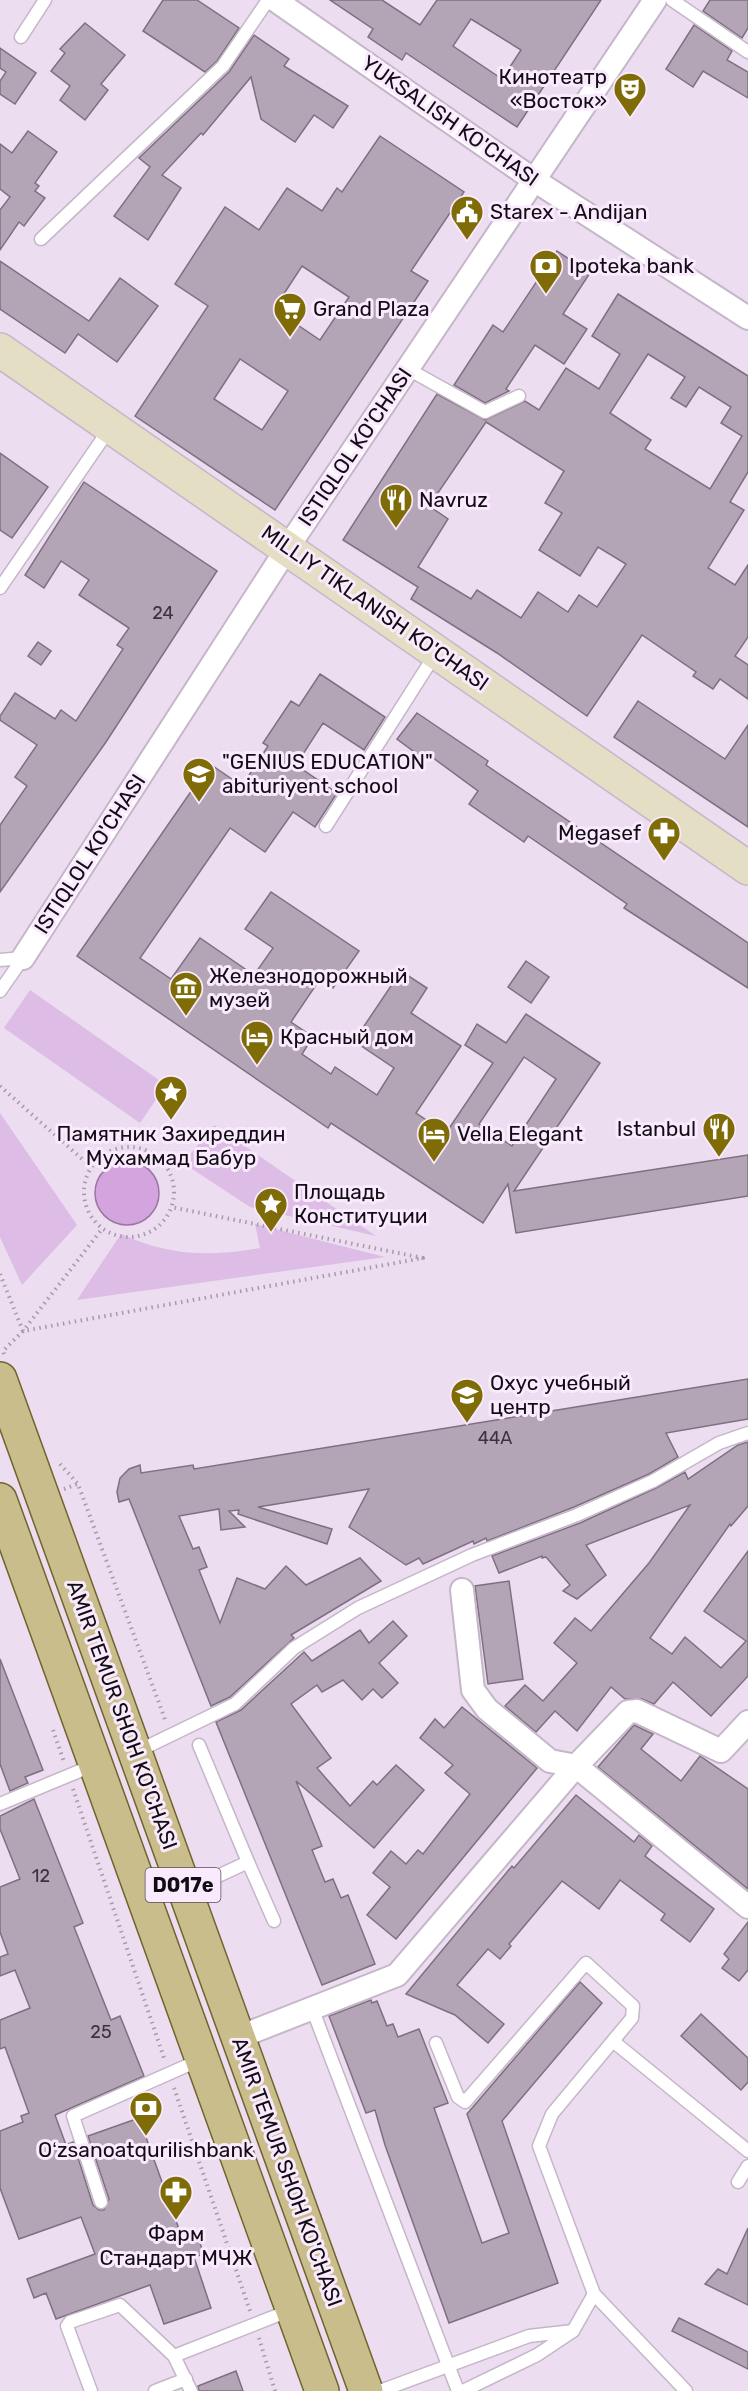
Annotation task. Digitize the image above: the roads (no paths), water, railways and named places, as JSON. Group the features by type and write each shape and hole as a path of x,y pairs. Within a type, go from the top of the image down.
{"main road":[{"name":"AMIR TEMUR SHOH KO'CHASI","path":"4,1388 366,2391"},
{"name":"AMIR TEMUR SHOH KO'CHASI","path":"0,1500 82,1770 203,2058 322,2391"}],"street":[{"name":"YUKSALISH KO'CHASI","path":"275,0 534,180 748,318"},
{"name":"ISTIQLOL KO'CHASI","path":"23,958 288,547 655,0"},
{"name":"MILLIY TIKLANISH KO'CHASI","path":"0,350 288,547 748,868"},
{"path":"462,1590 473,1690 487,1709 550,1761 576,1766 748,1907"},
{"path":"239,2037 397,1975 576,1766 632,1710 721,1751 748,1722"}],"lane":[{"path":"21,37 45,0"},
{"path":"40,239 223,66 268,0"},
{"path":"672,0 748,52"},
{"path":"408,369 485,412 519,396"},
{"path":"0,588 111,426"},
{"path":"326,826 437,651"},
{"path":"0,960 23,958"},
{"path":"0,991 23,958"},
{"path":"135,1753 236,1704 294,1648 358,1608 472,1555 588,1510 653,1481 719,1443 748,1433"},
{"path":"199,1745 274,1921"},
{"path":"0,1804 82,1770"},
{"path":"185,1892 248,1862"},
{"path":"436,2043 458,2097 465,2102 586,1963 633,2006 632,2018 552,2114 540,2146 594,2294 686,2391"},
{"path":"312,2008 458,2391"},
{"path":"614,2042 748,2151"},
{"path":"100,2202 73,2116 203,2058"},
{"path":"738,2182 748,2166"},
{"path":"463,2391 537,2355 573,2331 594,2294"},
{"path":"91,2391 67,2326 70,2322 120,2305 174,2356 191,2391"},
{"path":"174,2356 292,2309"},
{"path":"380,2391 529,2336 573,2331"},
{"path":"155,2391 186,2379"}],"place":[{"name":"Кинотеатр «Восток»","path":"630,118"},
{"name":"Starex - Andijan","path":"467,241"},
{"name":"Ipoteka bank","path":"546,295"},
{"name":"Grand Plaza","path":"290,338"},
{"name":"Navruz","path":"396,529"},
{"name":"\"GENIUS EDUCATION\" abituriyent school","path":"199,803"},
{"name":"Megasef","path":"664,862"},
{"name":"Железнодорожный музей","path":"186,1017"},
{"name":"Красный дом","path":"257,1066"},
{"name":"Памятник Захиреддин Мухаммад Бабур","path":"171,1121"},
{"name":"Istanbul","path":"719,1158"},
{"name":"Vella Elegant","path":"434,1163"},
{"name":"Площадь Конституции","path":"271,1233"},
{"name":"Охус учебный центр","path":"467,1424"},
{"name":"Oʻzsanoatqurilishbank","path":"146,2137"},
{"name":"Фарм Стандарт МЧЖ","path":"176,2221"}]}
